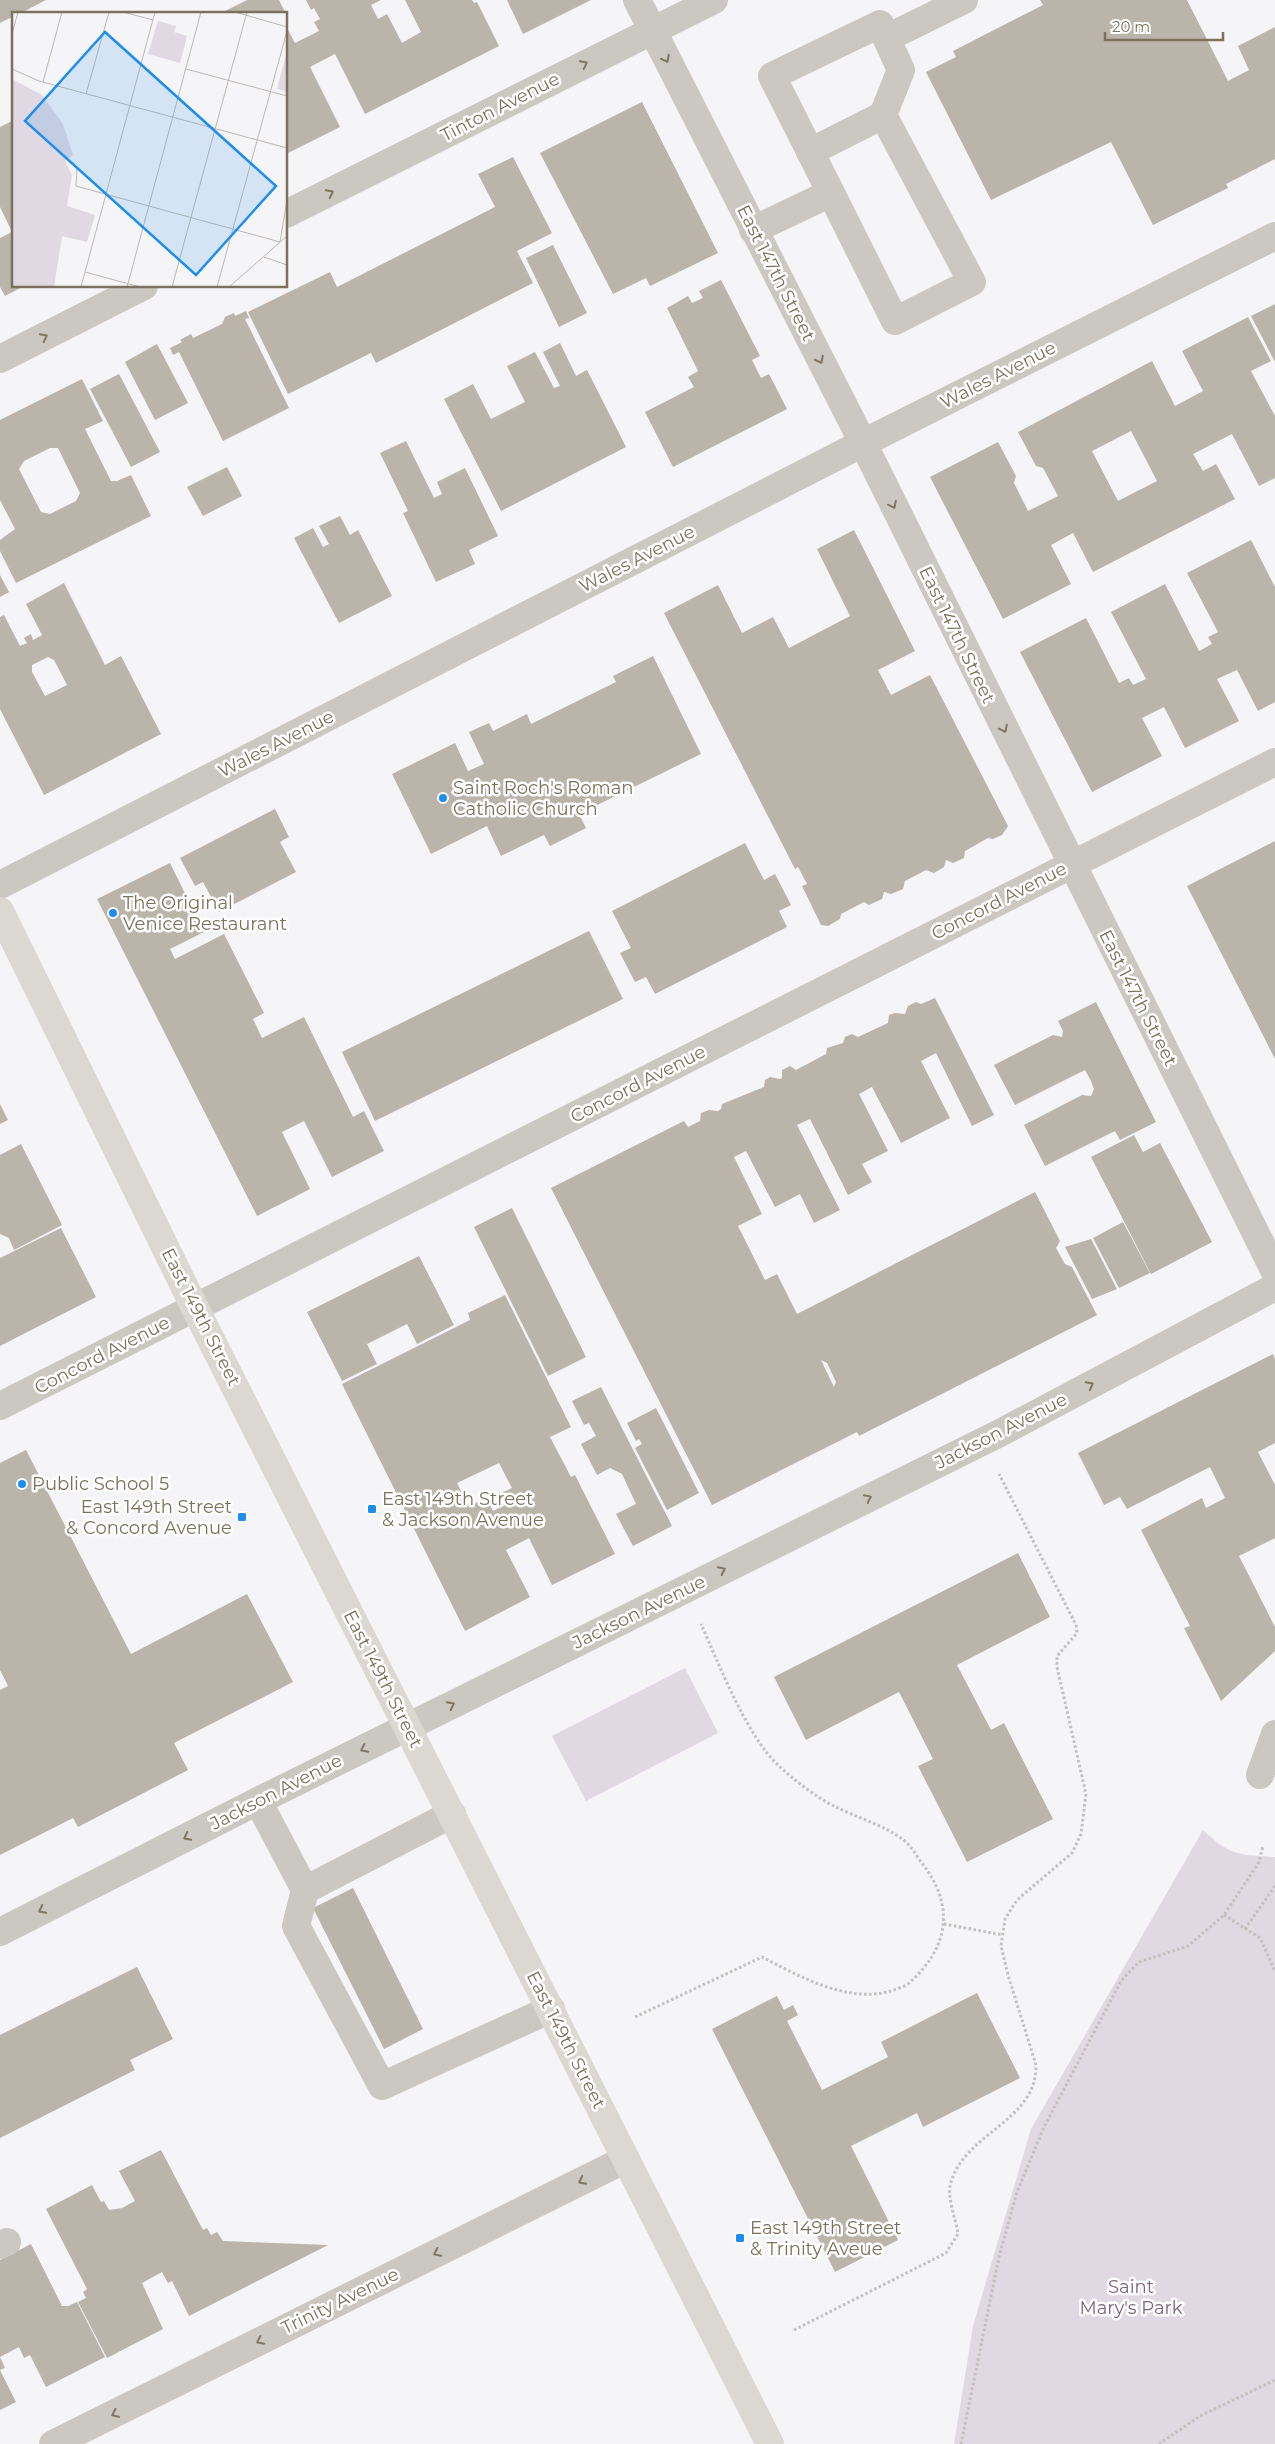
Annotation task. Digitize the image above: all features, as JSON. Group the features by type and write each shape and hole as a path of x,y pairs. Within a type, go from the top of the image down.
{"main road":[{"name":"East 149th Street","path":"0,911 196,1308 770,2444"}],"street":[{"name":"East 147th Street","path":"637,0 862,444 1275,1272"},
{"name":"Tinton Avenue","path":"288,213 714,0"},
{"path":"887,38 964,0"},
{"path":"810,152 883,115 901,70 880,24 772,76 810,152 832,193 895,321 972,282 883,115"},
{"path":"753,230 832,193"},
{"name":"Wales Avenue","path":"0,885 862,444 1275,236"},
{"path":"0,359 140,288"},
{"name":"Concord Avenue","path":"0,1406 1275,762"},
{"name":"Jackson Avenue","path":"0,1932 258,1801 1000,1433 1275,1287"},
{"path":"1260,1775 1275,1734"},
{"path":"258,1801 305,1890 296,1926 382,2086 551,2009"},
{"path":"305,1890 452,1814"},
{"name":"Trinity Avenue","path":"54,2444 626,2159"}],"path":[{"path":"794,2330 946,2253 953,2245 958,2234 950,2184 955,2172 968,2153 1018,2109 1032,2091 1036,2080 1036,2065 1001,1946 1005,1919 1017,1900 1072,1852 1081,1834 1086,1794 1057,1667 1057,1656 1077,1633 1076,1625 1000,1474"},
{"path":"636,2017 762,1957 814,1981 851,1994 880,1995 906,1986 926,1964 941,1939 944,1924 945,1916 934,1878 903,1839 832,1805 778,1765 751,1729 701,1624"},
{"path":"961,2444 999,2257 1018,2192 1044,2127 1121,1981 1139,1962 1188,1946 1224,1916 1258,1862 1263,1846"},
{"path":"1245,1929 1275,1886"},
{"path":"1224,1916 1260,1938 1275,1971"},
{"path":"944,1924 1003,1935"},
{"path":"1158,2444 1200,2416 1275,2380"}],"green space":[{"path":"685,1668 718,1733 586,1801 552,1736"},
{"name":"Saint Mary's Park","path":"1203,1830 1221,1845 1236,1852 1253,1856 1275,1857 1275,2444 954,2444 973,2326 1031,2129"}],"building":[{"path":"0,0 46,0 23,12 12,12 12,17 0,23"},
{"path":"247,0 279,0 285,12 223,12"},
{"path":"306,0 381,0 371,5 378,19 387,14 402,43 421,32 405,0 472,0 474,3 477,2 499,46 365,114 335,54 310,67 340,127 288,153 288,30 295,43 319,31 314,22 320,19 314,8 311,10"},
{"path":"507,0 591,0 523,34"},
{"path":"1040,0 1187,0 1228,81 1249,70 1238,46 1275,27 1275,159 1226,184 1228,188 1153,225 1111,142 991,200 926,72 956,57 953,51 1043,5"},
{"path":"642,102 718,253 650,286 646,278 613,294 540,153"},
{"path":"12,121 12,232 0,207 0,127"},
{"path":"513,157 552,233 517,251 533,283 376,363 371,353 288,394 248,312 330,272 337,287 495,207 478,174"},
{"path":"12,232 12,288 20,288 5,296 0,287 0,238"},
{"path":"553,245 587,313 559,327 526,258"},
{"path":"721,280 760,356 752,360 761,378 769,374 787,409 673,467 645,412 694,387 688,377 698,371 667,308 688,296 692,303 703,298 699,291"},
{"path":"1275,304 1275,362 1251,316"},
{"path":"246,311 249,318 245,319 289,408 223,441 179,352 173,355 170,348 182,342 180,340 191,334 193,338 222,324 225,317 234,313 235,316"},
{"path":"1248,317 1271,361 1251,371 1275,416 1275,478 1259,486 1232,434 1193,454 1203,471 1216,464 1235,499 1093,572 1073,533 1051,545 1071,584 1003,619 930,477 998,442 1016,476 1014,483 1028,511 1058,496 1043,468 1036,466 1018,432 1152,361 1175,406 1203,391 1182,351","holes":["1131,431 1157,481 1118,501 1092,451"]},
{"path":"560,343 576,376 587,370 626,447 501,511 444,399 473,384 491,419 525,402 507,366 535,352 554,388 560,386 543,352"},
{"path":"157,344 188,403 155,420 125,362"},
{"path":"119,374 160,452 131,467 90,389"},
{"path":"82,379 103,421 85,429 111,481 117,481 131,475 151,516 16,583 0,551 0,540 15,529 0,500 0,420","holes":["50,448 58,448 80,493 76,501 50,514 41,512 19,469 24,461"]},
{"path":"406,441 434,498 442,494 437,482 465,468 498,536 469,550 475,564 436,582 403,513 408,511 380,453"},
{"path":"227,467 242,496 203,516 187,487"},
{"path":"340,516 350,535 358,530 392,596 339,623 294,538 313,528 323,547 329,544 319,526"},
{"path":"854,530 915,651 878,670 891,695 930,675 1008,826 1002,835 993,839 988,838 965,851 964,858 953,863 946,860 944,867 934,873 926,870 905,881 903,889 891,894 884,892 882,899 869,905 864,902 841,914 840,919 828,926 821,925 802,886 807,884 798,867 795,869 664,613 718,585 742,633 773,617 789,648 850,616 817,549"},
{"path":"1251,540 1275,587 1275,702 1258,711 1237,670 1217,679 1239,721 1185,748 1164,707 1142,718 1162,756 1092,792 1020,652 1086,618 1119,683 1129,678 1133,685 1146,679 1111,612 1165,584 1199,651 1212,644 1208,637 1218,632 1187,573"},
{"path":"0,575 9,592 0,597"},
{"path":"64,583 105,665 121,656 161,734 44,795 0,709 0,617 4,615 20,646 27,643 24,638 31,634 33,640 42,635 26,604","holes":["48,657 54,660 67,685 45,696 32,672 32,665"]},
{"path":"653,656 701,754 579,814 586,828 550,846 544,835 501,856 487,826 431,854 392,774 455,743 468,771 484,764 469,732 489,723 493,731 527,714 531,724 616,682 613,676"},
{"path":"275,809 289,837 280,842 296,872 219,912 203,882 195,886 180,858"},
{"path":"1275,841 1275,1059 1187,886"},
{"path":"745,843 764,880 775,874 791,905 779,911 787,927 655,994 646,977 635,982 620,953 631,948 612,911"},
{"path":"170,863 204,932 170,949 175,959 224,934 264,1013 253,1019 262,1038 304,1017 353,1117 364,1111 384,1151 332,1177 304,1121 282,1132 310,1189 257,1216 97,899"},
{"path":"589,931 623,999 375,1121 342,1052"},
{"path":"935,998 994,1115 972,1126 936,1053 921,1061 950,1118 901,1143 872,1087 859,1094 888,1151 862,1164 872,1182 848,1195 810,1119 797,1125 840,1210 814,1223 800,1194 775,1207 746,1151 734,1157 762,1214 738,1226 765,1280 777,1274 797,1314 1035,1192 1060,1241 1056,1248 1065,1264 1072,1267 1097,1315 859,1436 857,1432 712,1505 551,1188 684,1121 688,1127 700,1121 701,1113 709,1110 718,1111 721,1109 722,1104 764,1087 765,1080 770,1077 782,1078 782,1070 790,1066 796,1070 826,1054 827,1048 843,1043 845,1037 852,1034 858,1037 888,1023 889,1015 895,1013 905,1014 908,1006 916,1002 921,1004","holes":["821,1360 827,1363 836,1382 834,1387"]},
{"path":"1096,1002 1156,1122 1120,1140 1115,1131 1045,1166 1024,1125 1082,1095 1091,1096 1094,1089 1091,1081 1085,1070 1015,1105 994,1065 1053,1035 1062,1037 1063,1031 1058,1021"},
{"path":"0,1104 8,1120 0,1124"},
{"path":"1134,1135 1143,1152 1160,1143 1212,1242 1151,1274 1091,1157"},
{"path":"21,1144 62,1225 14,1250 9,1238 0,1234 0,1155"},
{"path":"512,1208 586,1357 548,1376 474,1227"},
{"path":"1123,1222 1150,1273 1119,1288 1093,1238"},
{"path":"61,1228 96,1297 0,1346 0,1258"},
{"path":"1091,1239 1117,1289 1092,1299 1065,1247"},
{"path":"419,1256 454,1325 417,1344 407,1324 367,1344 377,1364 342,1381 307,1312"},
{"path":"505,1295 571,1427 550,1437 571,1477 575,1475 615,1554 552,1585 529,1538 506,1550 530,1597 465,1631 342,1384 470,1320 468,1313","holes":["499,1463 512,1488 501,1493 507,1504 493,1511 486,1497 469,1507 457,1483"]},
{"path":"1273,1354 1275,1359 1275,1443 1258,1452 1275,1485 1275,1538 1239,1556 1275,1627 1275,1651 1221,1701 1184,1628 1190,1626 1141,1530 1202,1498 1206,1508 1225,1498 1210,1467 1127,1509 1120,1497 1104,1505 1078,1453"},
{"path":"601,1387 672,1526 633,1546 616,1514 636,1504 622,1474 610,1468 597,1475 581,1444 596,1436 589,1423 584,1425 572,1401"},
{"path":"656,1408 699,1493 667,1510 635,1448 642,1444 639,1439 636,1441 627,1423"},
{"path":"26,1450 131,1654 247,1594 293,1682 174,1743 188,1770 78,1827 73,1818 0,1855 0,1690 8,1686 0,1670 0,1463"},
{"path":"1018,1553 1050,1617 957,1665 991,1730 1004,1723 1053,1819 967,1862 918,1766 933,1759 899,1692 806,1740 774,1677"},
{"path":"353,1888 423,2029 384,2049 313,1908"},
{"path":"137,1967 173,2039 130,2060 135,2070 0,2138 0,2035"},
{"path":"977,1993 1020,2078 923,2127 917,2113 851,2146 898,2240 835,2272 712,2029 777,1996 784,2010 793,2005 798,2015 787,2021 822,2090 888,2057 881,2042"},
{"path":"161,2150 203,2230 207,2228 211,2235 217,2232 223,2241 328,2245 189,2316 172,2281 168,2283 162,2272 142,2283 163,2329 107,2358 78,2302 86,2298 83,2292 87,2289 46,2209 92,2185 101,2202 104,2201 109,2210 122,2208 135,2201 119,2171"},
{"path":"31,2244 62,2306 68,2306 77,2302 105,2357 46,2387 30,2355 24,2358 19,2347 0,2357 0,2260"},
{"path":"0,2357 5,2368 0,2370"},
{"path":"0,2370 16,2402 0,2410"}],"place":[{"name":"Saint Roch's Roman Catholic Church","path":"443,798"},
{"name":"The Original Venice Restaurant","path":"113,913"},
{"name":"Public School 5","path":"22,1484"},
{"name":"East 149th Street & Jackson Avenue","path":"372,1509"},
{"name":"East 149th Street & Concord Avenue","path":"242,1517"},
{"name":"East 149th Street & Trinity Aveue","path":"740,2238"}]}
